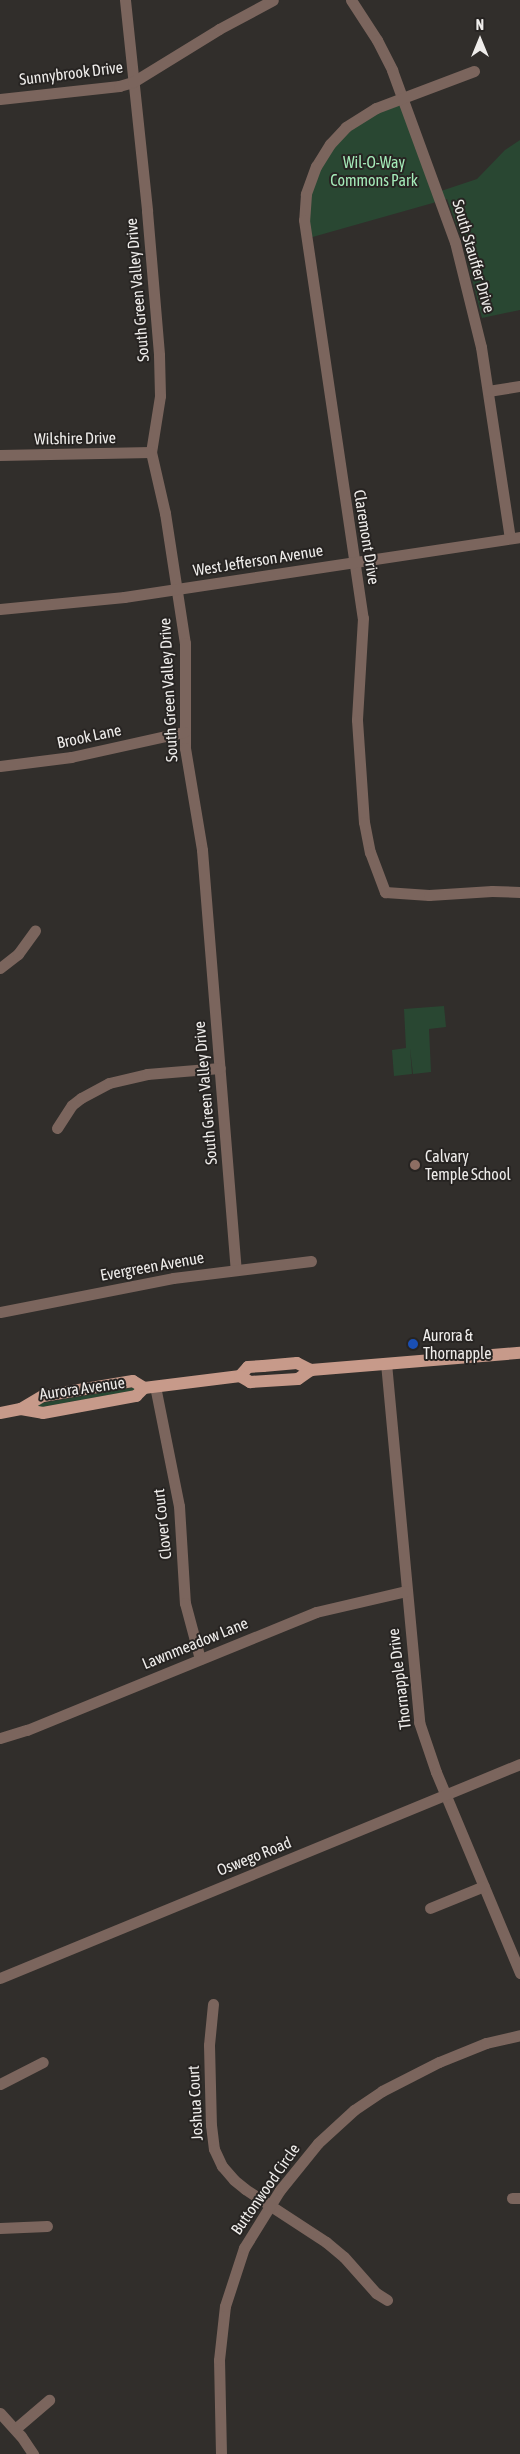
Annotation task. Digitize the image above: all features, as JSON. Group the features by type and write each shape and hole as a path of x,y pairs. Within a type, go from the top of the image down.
{"main road":[{"name":"Aurora Avenue","path":"0,1413 21,1409 43,1413 136,1396 149,1387 240,1376 248,1367 297,1363 311,1370 520,1352"}],"street":[{"name":"South Green Valley Drive","path":"125,0 132,82 147,211 160,365 160,396 151,452 165,513 178,588 186,662 184,732 202,850 236,1269"},
{"name":"Sunnybrook Drive","path":"0,99 119,86 132,82 219,29 273,0"},
{"name":"South Stauffer Drive","path":"351,0 386,56 455,242 476,320 515,538"},
{"name":"Claremont Drive","path":"474,71 361,116 338,134 316,166 304,206 306,233 363,628 356,720 364,822 370,852 386,892 428,896 492,891 520,892"},
{"path":"488,390 520,386"},
{"name":"Wilshire Drive","path":"0,455 151,452"},
{"name":"West Jefferson Avenue","path":"0,609 124,597 515,538"},
{"name":"Brook Lane","path":"0,766 71,757 184,732"},
{"path":"0,968 18,954 35,931"},
{"path":"58,1128 72,1105 109,1083 147,1074 220,1068"},
{"name":"Evergreen Avenue","path":"0,1312 173,1278 311,1261"},
{"name":"Thornapple Drive","path":"386,1364 419,1722 446,1795 520,1973"},
{"name":"Clover Court","path":"149,1387 179,1506 185,1603 200,1659"},
{"name":"Lawnmeadow Lane","path":"0,1738 27,1730 316,1612 406,1592"},
{"name":"Oswego Road","path":"0,1978 520,1764"},
{"path":"430,1908 484,1886"},
{"name":"Joshua Court","path":"213,2004 209,2044 211,2125 214,2149 222,2166 234,2180 326,2242 344,2257 376,2293 387,2300"},
{"name":"Buttonwood Circle","path":"221,2454 219,2360 225,2306 244,2248 270,2205 299,2164 318,2143 367,2101 418,2071 486,2043 520,2035"},
{"path":"0,2084 43,2062"},
{"path":"0,2228 48,2226"},
{"path":"15,2429 49,2400"},
{"path":"0,2412 33,2454"}],"green space":[{"name":"Wil-O-Way Commons Park","path":"402,102 432,194 477,179 505,150 520,140 520,310 482,318 462,240 447,199 309,238 311,188 327,151 364,117"},
{"path":"444,1006 446,1027 429,1029 431,1072 413,1074 410,1048 412,1074 394,1076 392,1050 406,1048 404,1009"},
{"path":"137,1387 137,1390 30,1409 42,1403"}],"place":[{"name":"Calvary Temple School","path":"415,1165"},
{"name":"Aurora & Thornapple","path":"413,1344"}]}
